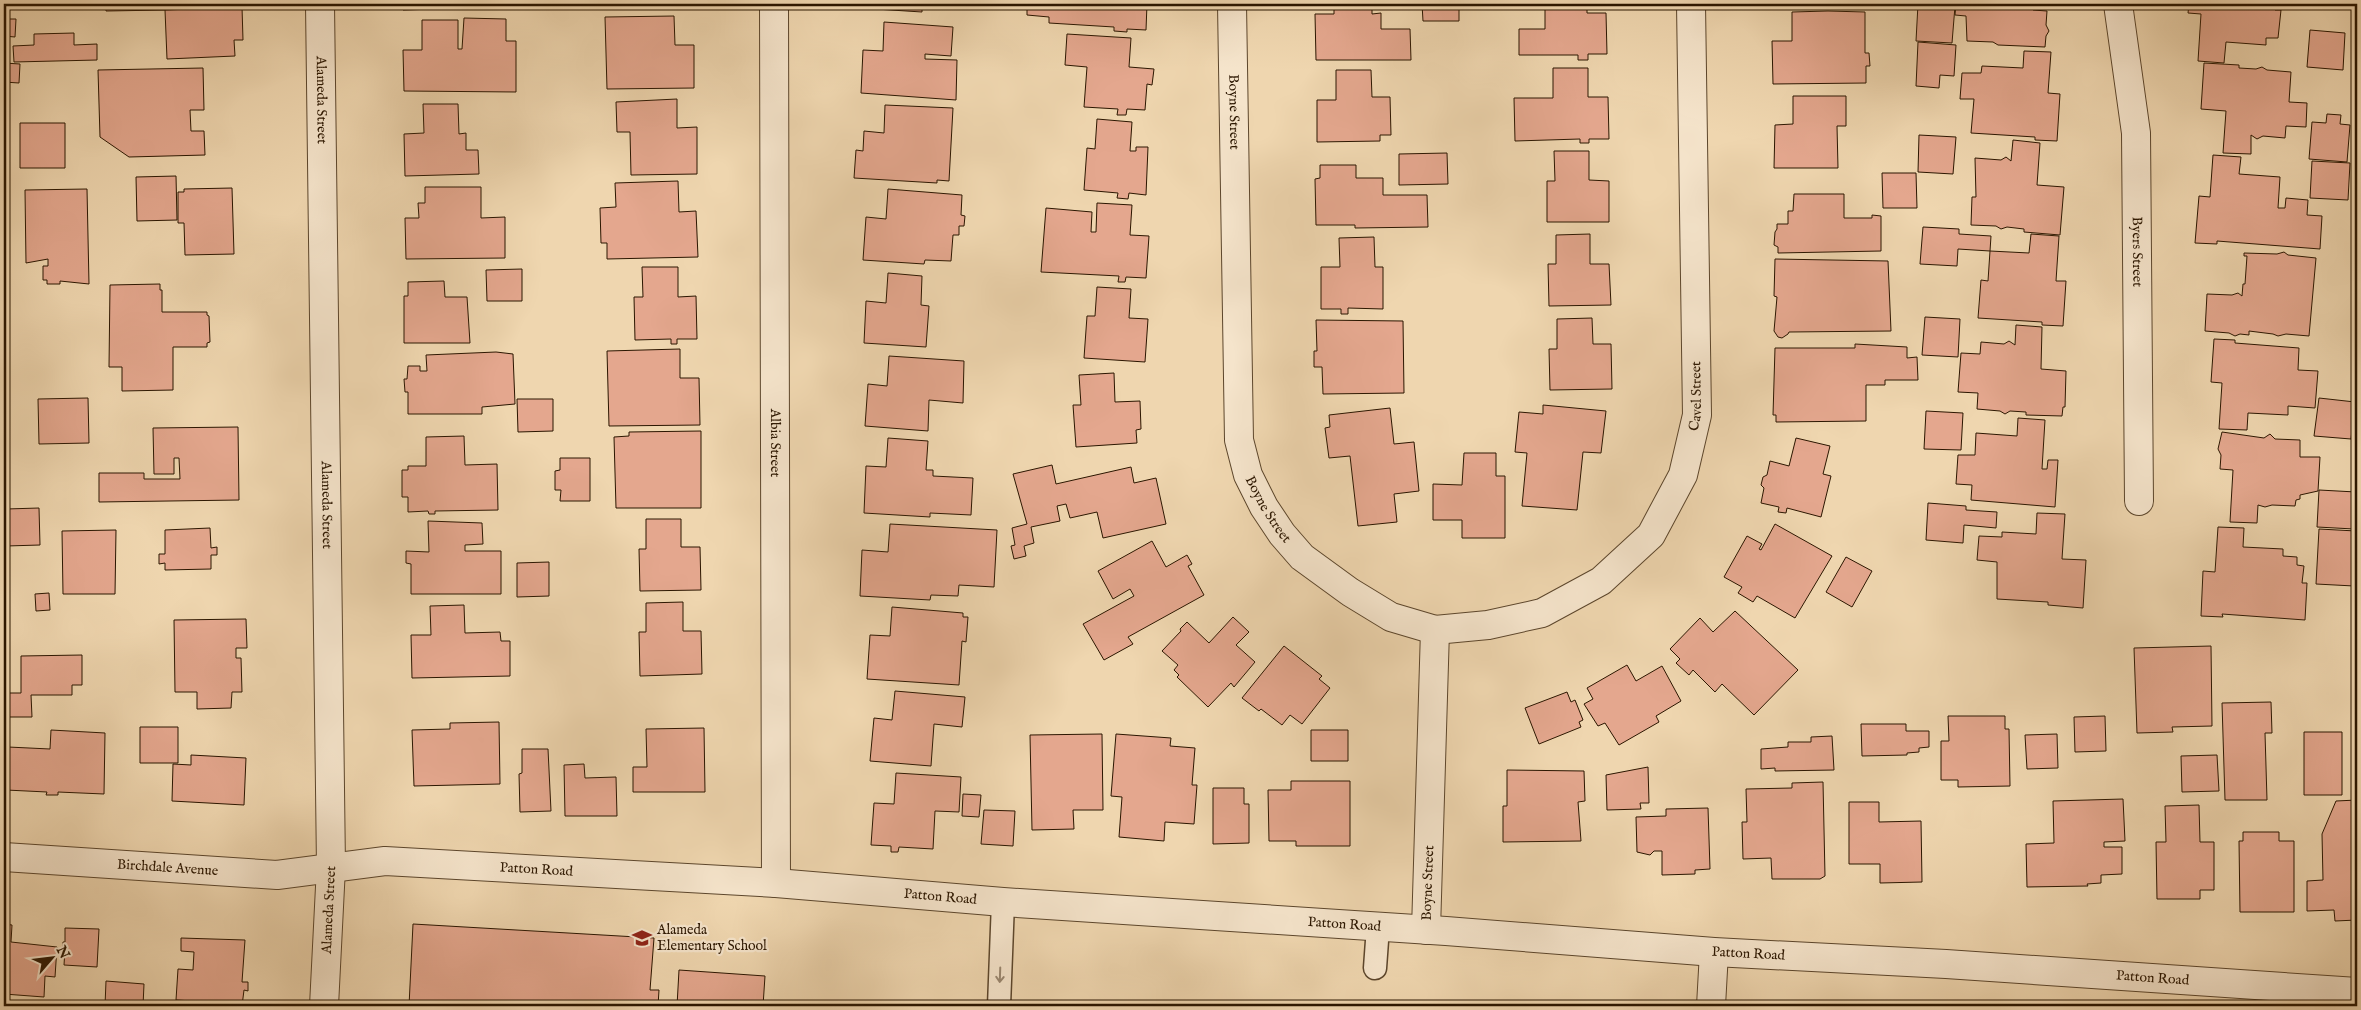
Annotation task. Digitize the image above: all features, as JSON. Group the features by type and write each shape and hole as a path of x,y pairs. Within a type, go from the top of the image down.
{"street":[{"name":"Alameda Street","path":"320,4 331,867 324,1006"},
{"name":"Albia Street","path":"774,4 776,883"},
{"name":"Boyne Street","path":"1232,4 1239,440 1248,475 1264,507 1277,527 1302,557 1350,592 1391,617 1435,630 1426,930"},
{"name":"Cavel Street","path":"1435,630 1488,625 1542,613 1601,581 1650,535 1683,475 1697,415 1691,4"},
{"name":"Byers Street","path":"2118,4 2136,133 2139,501"},
{"name":"Birchdale Avenue","path":"4,857 278,875 331,867"},
{"name":"Patton Road","path":"331,867 385,861 776,883 1003,902 1426,930 1714,952 1946,964 2357,992"},
{"path":"1711,1006 1714,952"}],"lane":[{"path":"1000,1006 1003,902"},
{"path":"1376,968 1378,927"}],"building":[{"path":"106,4 165,4 165,10 106,11"},
{"path":"403,4 500,4 500,7 403,10"},
{"path":"693,4 693,5 632,5"},
{"path":"860,4 946,4 946,6 922,5 922,12 860,8"},
{"path":"1027,4 1147,4 1146,30 1127,29 1127,32 1114,31 1114,27 1049,23 1049,17 1027,15"},
{"path":"1334,4 1372,4 1372,14 1381,13 1381,29 1410,29 1411,60 1316,60 1315,14 1334,14"},
{"path":"1422,4 1459,4 1459,21 1423,21"},
{"path":"1533,4 1587,4 1587,13 1606,13 1607,54 1588,54 1588,60 1578,60 1578,55 1519,55 1519,29 1545,29 1545,9 1533,9"},
{"path":"1918,4 1955,6 1952,43 1916,41"},
{"path":"1956,4 2033,4 2033,10 2047,11 2046,25 2049,31 2046,36 2045,47 1998,45 1993,42 1967,41 1966,16 1955,15"},
{"path":"2189,4 2276,4 2275,10 2281,10 2278,38 2266,38 2266,45 2226,42 2224,63 2198,61 2201,14 2188,13"},
{"path":"2356,4 2357,47 2354,47"},
{"path":"242,7 243,40 234,40 235,56 167,59 165,10"},
{"path":"1792,12 1865,12 1865,53 1869,53 1870,66 1866,66 1866,83 1773,84 1772,41 1792,41"},
{"path":"674,16 675,45 694,45 694,88 607,89 605,17"},
{"path":"464,18 506,19 506,41 516,41 516,92 404,91 403,50 422,50 422,20 458,20 458,49 462,49"},
{"path":"4,19 16,19 15,37 4,36"},
{"path":"884,22 953,27 951,56 925,54 925,59 957,60 956,100 861,93 863,50 883,51"},
{"path":"2310,30 2345,33 2343,70 2307,67"},
{"path":"74,33 74,45 97,44 97,60 14,62 13,46 34,45 34,34"},
{"path":"1067,34 1131,38 1129,67 1154,69 1152,85 1147,84 1145,110 1127,109 1126,115 1117,115 1118,109 1084,107 1087,67 1065,65"},
{"path":"1918,42 1956,45 1954,76 1940,75 1939,88 1916,86"},
{"path":"2024,51 2051,52 2048,93 2060,94 2057,141 2035,140 2035,137 1971,133 1974,99 1960,99 1962,73 1981,73 1982,66 2023,68"},
{"path":"4,63 20,64 19,83 4,82"},
{"path":"2204,63 2239,65 2239,68 2256,69 2262,67 2267,70 2291,72 2289,102 2307,103 2306,127 2286,126 2285,138 2263,136 2257,139 2251,135 2251,154 2223,153 2226,111 2201,109"},
{"path":"2354,63 2357,63 2357,100 2352,100"},
{"path":"203,68 204,110 190,110 191,131 204,131 205,155 129,157 100,137 98,70"},
{"path":"1553,68 1588,68 1588,97 1608,97 1609,139 1589,139 1589,143 1580,143 1580,139 1515,141 1514,98 1553,98"},
{"path":"1336,70 1371,70 1372,97 1390,97 1391,135 1380,135 1380,141 1317,142 1317,100 1336,100"},
{"path":"1793,96 1846,96 1846,126 1837,126 1838,168 1774,168 1775,125 1793,124"},
{"path":"677,99 677,128 697,127 697,174 631,175 630,132 617,132 616,102"},
{"path":"423,104 458,104 459,134 466,133 466,150 478,150 479,174 405,176 404,134 424,133"},
{"path":"885,105 953,108 949,181 937,180 937,183 854,178 856,150 863,151 864,131 884,133"},
{"path":"2327,114 2341,115 2340,124 2350,125 2347,162 2309,159 2312,122 2326,123"},
{"path":"1097,119 1132,122 1130,151 1136,151 1136,147 1148,147 1146,195 1129,193 1128,199 1117,198 1118,193 1084,190 1087,148 1095,149"},
{"path":"20,123 65,123 65,168 20,168"},
{"path":"1919,135 1956,137 1953,174 1918,172"},
{"path":"2013,140 2040,143 2037,185 2064,187 2060,235 2024,232 2024,229 2007,227 2001,229 1996,226 1971,225 1972,197 1976,197 1975,158 2001,160 2006,157 2011,161"},
{"path":"1554,151 1589,151 1589,180 1609,181 1609,222 1547,222 1547,181 1555,181"},
{"path":"1447,153 1448,184 1399,185 1399,154"},
{"path":"2213,155 2241,157 2239,174 2280,177 2278,208 2285,208 2286,198 2308,200 2307,215 2322,216 2320,249 2217,241 2217,244 2195,243 2199,196 2210,197"},
{"path":"2312,161 2350,163 2348,200 2310,198"},
{"path":"1320,165 1356,165 1356,178 1383,178 1383,195 1427,195 1428,227 1355,228 1355,225 1316,225 1315,179 1320,178"},
{"path":"1882,173 1916,173 1917,208 1883,208"},
{"path":"176,176 177,220 137,221 136,177"},
{"path":"678,181 679,212 696,211 698,257 607,259 607,243 601,243 600,208 616,207 615,183"},
{"path":"425,187 481,187 481,218 505,217 505,258 406,259 405,218 419,218 418,203 425,203"},
{"path":"232,188 234,254 185,255 184,223 178,223 178,192 184,192 184,189"},
{"path":"87,189 89,284 60,281 60,284 47,284 47,280 43,280 43,266 48,266 48,259 26,263 25,190"},
{"path":"888,189 962,195 961,215 965,216 964,226 959,226 959,235 953,235 951,261 925,260 924,264 863,260 866,217 886,219"},
{"path":"1794,194 1844,194 1844,218 1872,218 1872,215 1881,216 1881,251 1778,253 1778,247 1774,245 1777,224 1788,224 1788,211 1793,211"},
{"path":"1097,203 1132,205 1130,235 1149,236 1146,278 1126,277 1125,282 1118,282 1119,276 1041,272 1046,208 1092,212 1091,232 1096,232"},
{"path":"1923,227 1959,229 1959,234 1991,236 1990,251 1958,249 1957,266 1920,264"},
{"path":"1590,234 1590,264 1609,264 1611,305 1549,306 1548,264 1556,264 1556,235"},
{"path":"2031,234 2059,236 2056,281 2066,281 2063,326 2042,325 2042,322 1978,318 1981,280 1988,281 1990,251 2029,253"},
{"path":"1374,237 1375,267 1383,267 1383,309 1348,308 1348,314 1341,314 1341,309 1321,309 1321,267 1340,267 1339,238"},
{"path":"2284,252 2288,255 2316,258 2309,336 2286,334 2278,336 2249,331 2249,335 2240,334 2235,336 2229,333 2205,331 2207,294 2232,295 2238,293 2242,296 2247,256 2244,256 2244,253 2277,254"},
{"path":"1775,259 1888,261 1891,331 1789,332 1782,338 1778,337 1774,331 1777,297 1774,296"},
{"path":"642,267 678,267 678,297 696,296 697,339 677,339 677,344 671,344 671,339 635,340 634,297 643,297"},
{"path":"522,269 522,301 487,301 486,270"},
{"path":"888,273 922,276 921,305 929,306 926,347 864,343 866,301 886,303"},
{"path":"444,281 445,297 467,297 470,343 404,343 404,296 408,296 408,282"},
{"path":"160,284 160,290 162,290 162,312 207,312 209,316 210,342 207,343 207,347 173,347 173,390 122,391 122,367 109,367 110,285"},
{"path":"1097,287 1131,289 1129,318 1148,319 1145,362 1084,358 1087,316 1095,316"},
{"path":"1925,317 1960,319 1958,357 1922,355"},
{"path":"1592,318 1593,344 1611,344 1612,389 1550,390 1549,349 1557,349 1557,319"},
{"path":"1316,320 1403,321 1404,393 1323,394 1322,367 1314,367 1314,351 1317,351"},
{"path":"2016,325 2042,327 2041,369 2066,371 2065,407 2063,407 2062,416 2026,415 2026,412 2010,411 2005,414 2000,411 1977,409 1978,393 1958,392 1961,353 1980,354 1981,342 2004,344 2009,341 2015,345"},
{"path":"2214,339 2235,340 2235,343 2299,348 2298,370 2318,371 2315,408 2288,406 2288,415 2248,413 2247,430 2219,429 2222,383 2211,382"},
{"path":"1855,344 1907,347 1907,358 1917,357 1918,380 1885,380 1885,385 1866,385 1866,421 1776,422 1776,415 1773,415 1775,348 1855,348"},
{"path":"680,349 680,378 699,378 700,425 609,426 607,351"},
{"path":"496,352 513,354 515,404 482,407 482,414 408,414 408,392 405,392 404,379 407,379 408,366 420,366 420,371 427,371 426,355"},
{"path":"889,356 964,361 963,403 929,400 928,431 865,426 868,384 887,386"},
{"path":"1114,373 1115,402 1140,401 1141,429 1136,430 1137,443 1076,447 1073,405 1081,405 1079,375"},
{"path":"88,398 89,443 39,444 38,399"},
{"path":"2319,398 2355,402 2351,439 2314,436"},
{"path":"517,399 553,399 553,431 518,432"},
{"path":"1543,405 1606,411 1601,453 1583,452 1577,510 1522,506 1527,453 1515,452 1519,412 1543,414"},
{"path":"1390,408 1394,444 1414,442 1419,491 1394,494 1397,522 1358,526 1350,456 1329,458 1325,428 1330,427 1329,415"},
{"path":"1926,411 1963,413 1961,450 1924,449"},
{"path":"2018,418 2045,420 2042,469 2047,469 2048,460 2058,460 2055,507 1971,500 1972,485 1956,484 1958,455 1975,455 1976,433 2017,436"},
{"path":"238,427 239,500 99,502 99,473 144,473 144,479 180,479 179,458 174,458 174,474 154,474 153,428"},
{"path":"701,431 701,508 616,508 614,437 629,436 629,432"},
{"path":"2222,432 2264,438 2270,434 2275,439 2300,440 2300,457 2320,457 2318,491 2300,495 2300,499 2296,500 2295,506 2272,505 2265,507 2258,505 2257,523 2230,522 2233,470 2220,469 2221,455 2218,449"},
{"path":"464,436 465,465 497,464 498,510 435,511 435,514 429,514 428,511 408,512 408,497 402,497 402,470 408,470 408,466 426,466 426,437"},
{"path":"888,438 928,441 926,470 933,470 933,476 973,478 971,515 930,513 930,517 864,513 866,466 886,467"},
{"path":"1796,438 1830,446 1823,474 1831,476 1821,517 1787,508 1786,513 1778,512 1779,507 1761,503 1764,488 1761,485 1763,477 1767,475 1770,461 1789,466"},
{"path":"1464,453 1496,453 1496,476 1505,476 1505,538 1462,538 1462,520 1433,520 1433,484 1462,485"},
{"path":"560,458 590,458 590,501 560,501 561,490 555,490 555,471 560,470"},
{"path":"1052,465 1056,484 1131,467 1134,483 1156,478 1166,524 1103,538 1097,512 1070,518 1066,504 1057,506 1060,521 1031,527 1034,543 1024,546 1026,556 1014,559 1011,546 1015,545 1012,528 1027,524 1013,474"},
{"path":"2319,490 2356,492 2354,529 2317,527"},
{"path":"1928,503 1966,506 1966,510 1997,512 1996,528 1964,525 1963,543 1926,540"},
{"path":"39,508 40,545 6,546 6,509"},
{"path":"2037,513 2065,514 2062,559 2086,560 2083,608 2048,605 2048,602 1997,599 1997,562 1977,560 1979,536 2002,537 2002,532 2036,534"},
{"path":"646,519 681,519 681,547 700,547 701,590 640,591 639,549 646,549"},
{"path":"428,521 482,523 483,544 465,545 465,551 501,551 501,594 411,594 411,564 406,563 406,551 429,552"},
{"path":"890,524 997,530 994,587 959,585 958,596 931,595 930,600 860,596 862,550 888,552"},
{"path":"1775,524 1832,556 1795,618 1757,596 1753,602 1738,593 1742,587 1724,577 1747,536 1762,544 1759,549 1761,550"},
{"path":"2218,527 2244,528 2243,547 2283,549 2283,556 2297,557 2297,565 2304,566 2302,583 2307,583 2305,620 2222,614 2223,617 2201,616 2203,571 2215,572"},
{"path":"210,528 211,548 217,547 217,555 211,555 211,569 165,570 165,563 159,564 159,554 165,554 165,530"},
{"path":"2319,529 2356,531 2354,586 2316,584"},
{"path":"116,530 115,594 63,594 62,531"},
{"path":"1152,541 1166,567 1187,555 1192,564 1188,566 1204,595 1128,637 1133,644 1104,660 1083,624 1134,596 1130,589 1113,599 1098,571"},
{"path":"1846,557 1872,571 1852,607 1826,592"},
{"path":"549,562 549,596 517,597 517,563"},
{"path":"49,593 50,610 36,611 35,594"},
{"path":"683,602 683,631 701,631 702,674 640,676 639,632 646,632 646,603"},
{"path":"464,605 465,633 500,632 501,641 510,641 510,676 412,678 411,635 431,635 430,606"},
{"path":"892,607 963,613 963,617 968,617 966,642 962,641 959,685 867,679 870,635 890,636"},
{"path":"1735,611 1798,670 1754,715 1722,684 1715,692 1693,670 1689,675 1676,663 1680,659 1670,649 1700,618 1713,632"},
{"path":"1233,617 1249,632 1236,645 1255,662 1234,687 1231,683 1208,707 1177,677 1179,675 1174,670 1178,665 1162,651 1187,622 1209,643"},
{"path":"246,619 247,648 236,648 236,658 241,658 242,692 232,692 231,708 197,709 197,692 175,692 174,620"},
{"path":"1284,646 1322,676 1319,679 1330,688 1302,724 1290,715 1282,725 1261,709 1259,711 1242,698"},
{"path":"2211,646 2212,726 2172,727 2173,732 2137,733 2134,648"},
{"path":"82,655 82,685 72,685 72,695 31,695 32,717 4,717 4,693 21,693 21,656"},
{"path":"1627,665 1636,681 1662,666 1681,701 1656,716 1659,722 1619,745 1605,723 1598,726 1584,704 1593,699 1587,688"},
{"path":"895,691 965,697 962,727 934,724 931,766 870,761 874,718 892,720"},
{"path":"1567,692 1571,702 1575,700 1583,720 1579,722 1581,727 1539,744 1525,708"},
{"path":"2271,702 2272,733 2265,733 2267,800 2225,800 2222,703"},
{"path":"1948,716 2005,716 2005,729 2009,729 2010,786 1958,787 1958,780 1941,780 1941,741 1949,741"},
{"path":"2105,716 2106,751 2075,752 2074,717"},
{"path":"499,722 500,784 414,786 412,730 450,729 450,723"},
{"path":"1861,724 1906,724 1906,731 1929,731 1929,747 1919,748 1919,752 1907,753 1907,755 1862,756"},
{"path":"140,727 178,727 178,763 140,763"},
{"path":"704,728 705,792 633,792 633,767 647,767 646,729"},
{"path":"51,730 105,733 104,794 58,792 58,795 46,795 47,792 6,790 8,747 50,749"},
{"path":"1311,730 1348,730 1348,761 1311,761"},
{"path":"2304,732 2342,732 2342,795 2304,795"},
{"path":"1102,734 1103,810 1073,810 1074,829 1032,830 1030,735"},
{"path":"1116,734 1171,738 1170,746 1195,748 1192,785 1197,785 1194,824 1165,822 1164,841 1119,837 1122,797 1111,796"},
{"path":"2057,734 2058,768 2027,769 2025,735"},
{"path":"1832,736 1834,770 1775,771 1775,768 1761,769 1761,749 1788,747 1788,742 1811,742 1811,737"},
{"path":"522,749 548,749 551,811 520,812 519,774 522,773"},
{"path":"191,755 246,758 244,805 172,801 173,764 191,765"},
{"path":"2217,755 2219,791 2182,792 2181,756"},
{"path":"584,764 585,778 616,777 617,816 565,816 564,765"},
{"path":"1648,767 1649,803 1640,803 1641,809 1607,810 1606,775"},
{"path":"1507,770 1584,771 1585,801 1578,802 1581,841 1503,842 1503,806 1507,806"},
{"path":"896,773 961,777 959,812 935,811 933,849 899,847 898,852 891,852 891,846 871,845 874,803 894,804"},
{"path":"1291,781 1350,781 1350,846 1296,846 1296,841 1269,841 1268,790 1291,790"},
{"path":"1823,782 1825,876 1820,879 1772,879 1771,858 1743,859 1742,822 1747,822 1746,789 1792,788 1792,783"},
{"path":"1213,788 1244,788 1244,804 1249,804 1249,843 1213,844"},
{"path":"963,794 981,795 979,817 962,816"},
{"path":"2123,799 2125,841 2104,842 2104,847 2122,847 2122,874 2101,875 2101,883 2087,884 2088,886 2027,887 2026,844 2054,843 2053,801"},
{"path":"2357,800 2357,920 2335,921 2334,910 2307,911 2307,881 2323,880 2322,834 2336,801"},
{"path":"1849,802 1879,802 1879,822 1921,821 1922,882 1880,883 1880,864 1849,864"},
{"path":"2199,805 2200,842 2214,842 2214,890 2200,890 2200,899 2157,899 2156,842 2166,842 2165,806"},
{"path":"1708,808 1710,869 1695,870 1695,874 1662,875 1662,851 1654,851 1650,855 1637,852 1636,817 1666,816 1666,809"},
{"path":"984,810 1015,811 1013,846 981,844"},
{"path":"2243,832 2279,832 2279,841 2294,841 2294,912 2240,912 2239,841 2243,841"},
{"path":"4,924 12,925 11,942 57,947 55,977 45,976 44,997 4,994"},
{"path":"413,924 654,938 650,990 659,990 658,1006 409,1006"},
{"path":"65,928 99,929 97,967 64,965 65,949 63,949 63,942 65,942"},
{"path":"181,938 245,940 242,982 248,982 248,991 244,990 242,1006 192,1006 193,1001 176,1000 178,969 193,970 194,952 181,951"},
{"path":"679,970 765,976 763,1006 677,1006"},
{"path":"106,981 144,984 143,1006 105,1006"}],"place":[{"name":"Alameda Elementary School","path":"642,938"}]}
